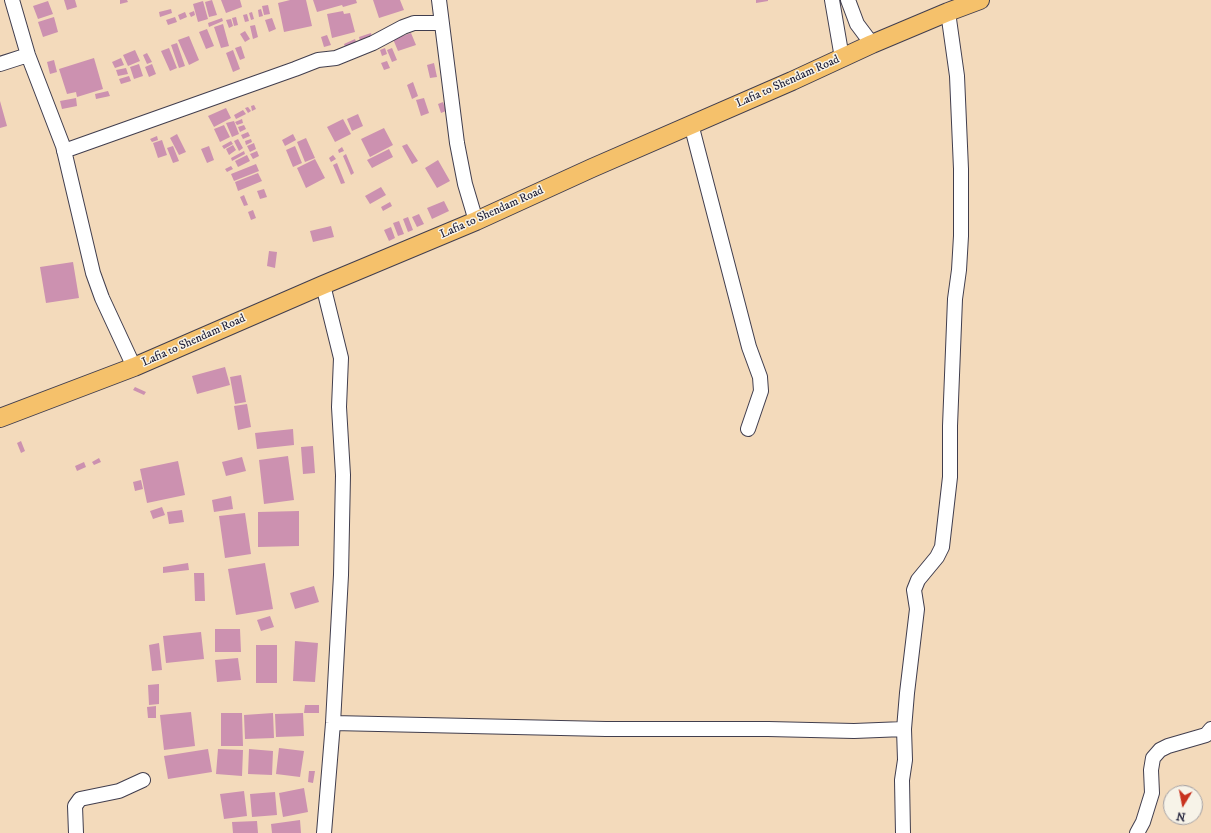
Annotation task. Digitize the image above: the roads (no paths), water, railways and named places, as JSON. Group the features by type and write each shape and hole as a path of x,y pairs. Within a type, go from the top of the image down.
{"main road":[{"name":"Lafia to Shendam Road","path":"0,418 134,367 323,285 476,221 872,44 980,0"}],"street":[{"path":"12,0 28,55 64,151 93,273 102,298 134,367"},
{"path":"438,0 456,143 465,184 476,221"},
{"path":"832,0 842,58"},
{"path":"848,0 857,24 872,44"},
{"path":"903,833 902,780 905,760 904,729 917,609 914,590 923,573 937,557 942,547 950,477 950,426 955,299 959,270 961,236 961,170 958,76 948,12"},
{"path":"64,151 318,60 336,58 373,43 403,27 414,23 442,23"},
{"path":"0,64 28,55"},
{"path":"691,124 747,339 760,377 761,391 748,429"},
{"path":"323,285 340,358 339,407 343,475 341,575 333,722 324,833"},
{"path":"333,722 606,729 768,729 854,731 904,729"},
{"path":"1137,833 1143,822 1152,793 1150,770 1153,758 1160,750 1168,746 1200,738 1206,735 1211,729"},
{"path":"76,833 75,806 80,799 119,790 143,780"}]}
